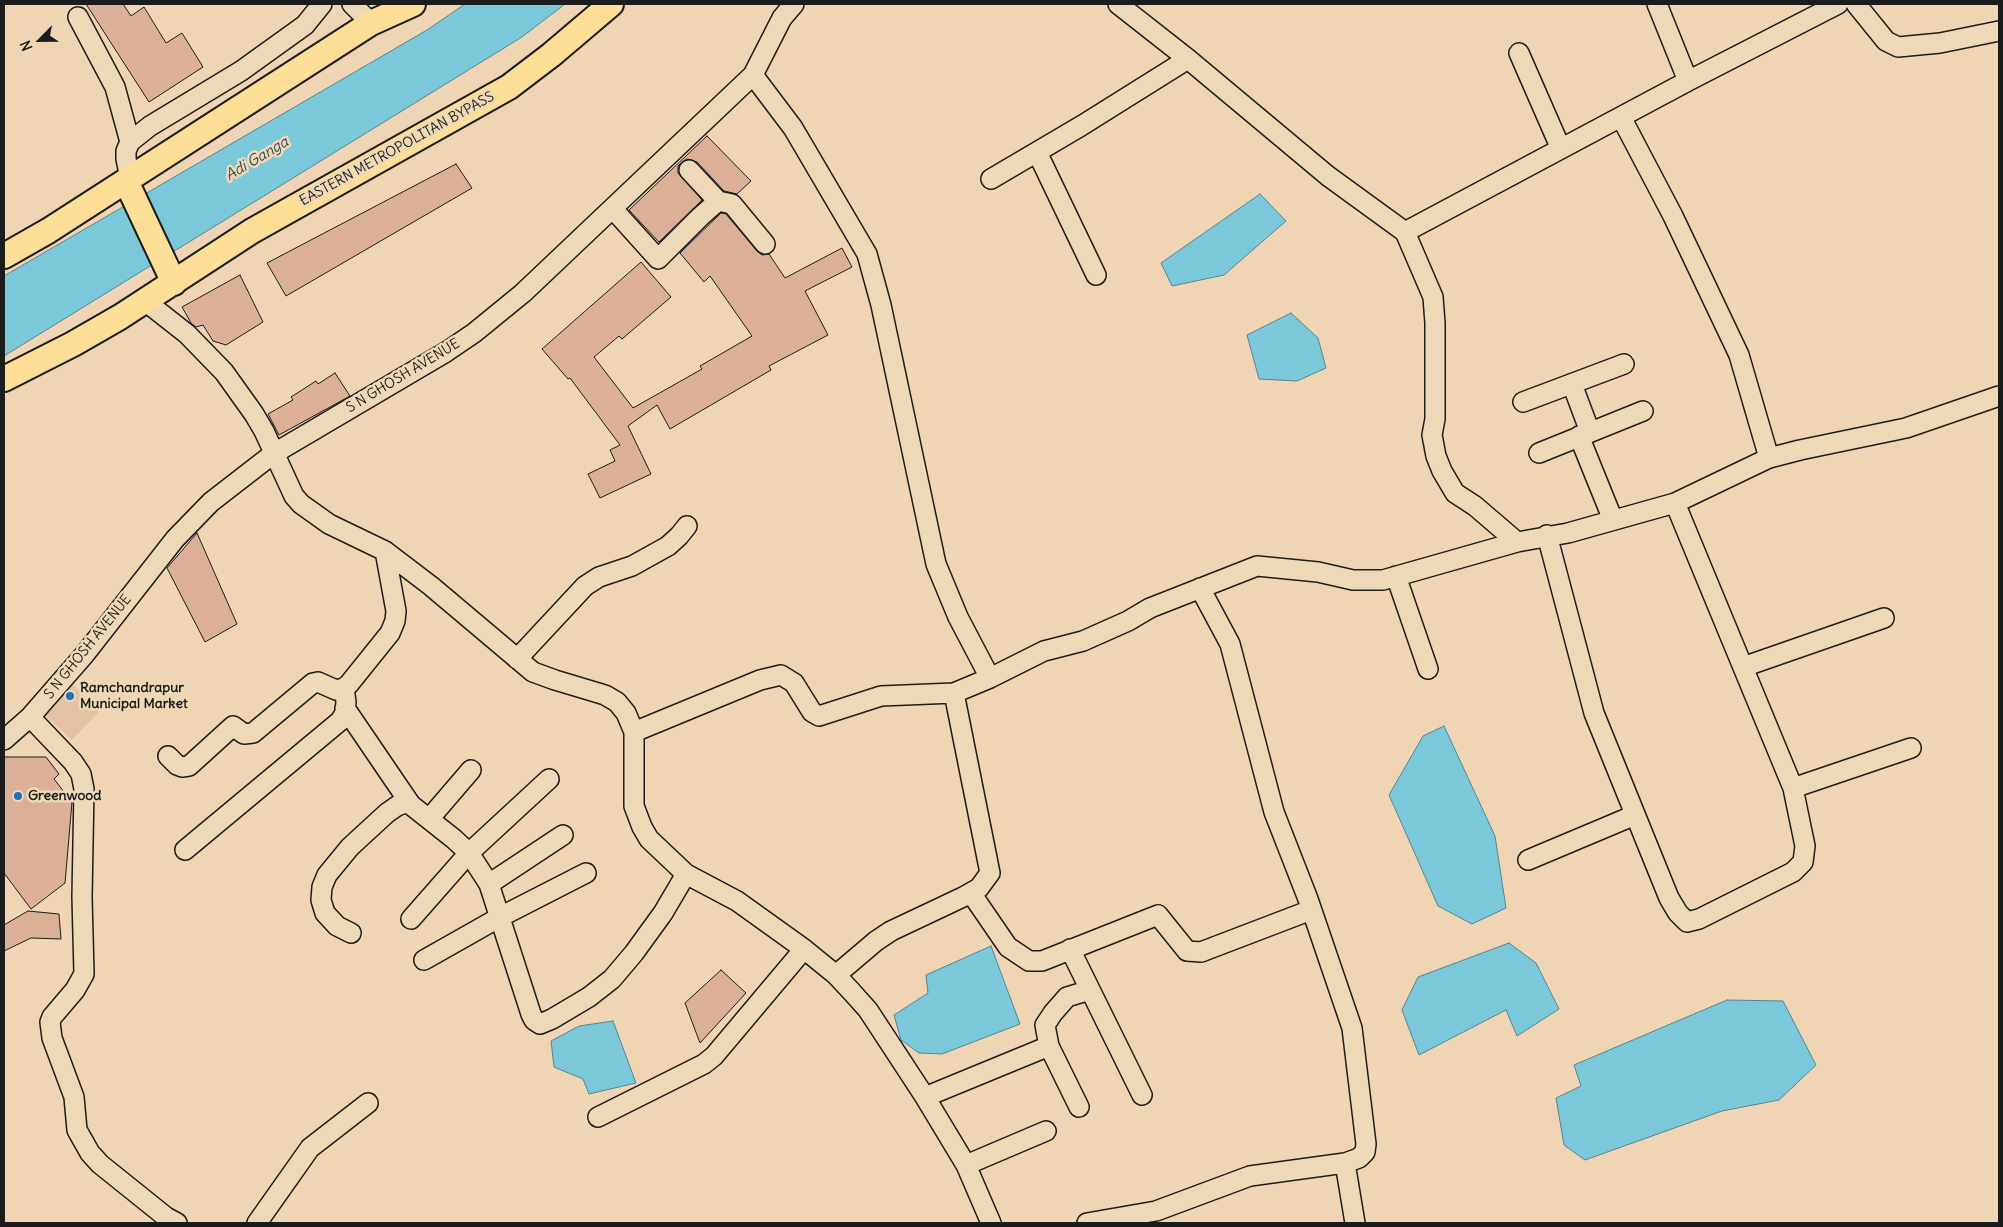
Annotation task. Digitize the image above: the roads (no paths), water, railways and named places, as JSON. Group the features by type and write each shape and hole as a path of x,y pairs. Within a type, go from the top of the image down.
{"main road":[{"path":"4,256 48,231 371,24 413,4"},
{"name":"EASTERN METROPOLITAN BYPASS","path":"4,379 73,344 174,283 252,231 509,87 551,55 611,4"},
{"path":"128,179 174,283"}],"street":[{"path":"128,179 126,151 130,142 150,126 241,71 305,25 322,4"},
{"path":"352,4 371,24"},
{"name":"S N GHOSH AVENUE","path":"4,740 30,717 85,654 155,563 191,521 211,502 273,454 446,352 474,333 530,287 753,75 782,18 794,4"},
{"path":"1118,4 1188,59 1328,176 1405,232 1433,297 1435,323 1435,419 1432,436 1436,456 1442,471 1455,493 1475,506 1517,542"},
{"path":"1657,4 1688,81"},
{"path":"1405,232 1688,81 1838,4"},
{"path":"1856,4 1886,41 1898,47 1940,43 1999,31"},
{"path":"78,17 114,88 130,142"},
{"path":"1520,54 1562,149"},
{"path":"991,178 1081,126 1188,59"},
{"path":"753,75 792,128 867,254 881,305 936,564 958,617 990,678"},
{"path":"1621,117 1673,216 1739,355 1769,458"},
{"path":"1037,152 1096,276"},
{"path":"690,170 718,201 732,204 765,244"},
{"path":"613,209 658,259 718,201"},
{"path":"145,301 186,334 224,372 264,431 294,496 301,504 329,524 385,551 517,659 542,676 605,695 626,713 634,732 632,795 638,819 649,839 686,874 737,901 804,949 836,975 868,1010 925,1097 966,1165 991,1223"},
{"path":"1523,402 1624,364"},
{"path":"1572,384 1585,434 1613,520"},
{"path":"634,732 760,680 781,675 794,683 812,712 819,716 881,696 954,693 990,678 1044,651 1083,641 1128,621 1150,608 1257,566 1318,572 1353,580 1383,580 1517,542 1548,535 1568,533 1675,502 1769,458 1906,428 1999,396"},
{"path":"1539,452 1643,411"},
{"path":"1548,535 1594,713 1669,898 1678,913 1687,922 1699,919 1793,872 1803,862 1805,846 1793,788 1675,502"},
{"path":"517,659 585,586 599,577 632,566 668,546 686,526"},
{"path":"168,756 177,765 182,767 189,766 233,726 244,734 253,733 313,683 318,682 334,689 344,688 349,684 390,633 396,621 396,611 385,551"},
{"path":"1396,576 1428,669"},
{"path":"1087,1223 1156,1212 1250,1176 1345,1163 1359,1158 1365,1152 1366,1144 1352,1028 1311,910 1274,812 1230,644 1200,588"},
{"path":"1743,668 1884,618"},
{"path":"185,850 340,721 345,708 344,688"},
{"path":"836,975 863,950 891,931 979,888 990,873 954,693"},
{"path":"345,708 411,805 469,853 489,884 531,1014 538,1023 544,1023 589,997 612,979 634,954 663,913 686,874"},
{"path":"30,717 73,762 81,774 84,789 82,897 84,974 75,990 52,1017 50,1022 52,1038 74,1097 77,1130 90,1153 100,1164 166,1217 177,1223"},
{"path":"1793,788 1911,748"},
{"path":"429,819 472,770"},
{"path":"411,919 469,853 549,779"},
{"path":"351,933 337,926 325,913 321,900 322,887 327,875 350,847 386,813 405,803 411,805"},
{"path":"1528,860 1635,815"},
{"path":"489,884 563,835"},
{"path":"424,960 500,917 586,873"},
{"path":"971,893 1008,947 1029,961 1042,961 1158,915 1187,951 1202,952 1311,910"},
{"path":"598,1117 704,1064 714,1056 804,949"},
{"path":"1070,950 1142,1095"},
{"path":"1079,1107 1049,1046 1045,1025 1053,1012 1067,997 1090,990"},
{"path":"925,1097 1049,1046"},
{"path":"258,1223 310,1148 368,1103"},
{"path":"966,1165 1046,1131"},
{"path":"1345,1163 1356,1223"}],"water":[{"name":"Adi Ganga","path":"465,4 565,4 522,37 4,356 4,276 427,30"},
{"path":"1260,194 1286,221 1224,275 1172,286 1161,263"},
{"path":"1291,313 1318,338 1326,368 1297,381 1259,379 1247,335"},
{"path":"1444,726 1495,836 1506,908 1472,924 1438,906 1389,795 1423,736"},
{"path":"1509,943 1536,963 1559,1009 1517,1036 1506,1010 1419,1055 1402,1010 1418,977"},
{"path":"991,946 1020,1024 942,1054 919,1053 901,1040 894,1015 928,993 926,975"},
{"path":"1727,1000 1783,1001 1816,1065 1779,1100 1722,1111 1585,1160 1564,1145 1556,1098 1581,1086 1574,1065"},
{"path":"613,1021 636,1083 589,1094 583,1079 554,1067 551,1041 579,1026"}],"place":[{"name":"Ramchandrapur Municipal Market","path":"70,696"},
{"name":"Greenwood","path":"18,796"}]}
